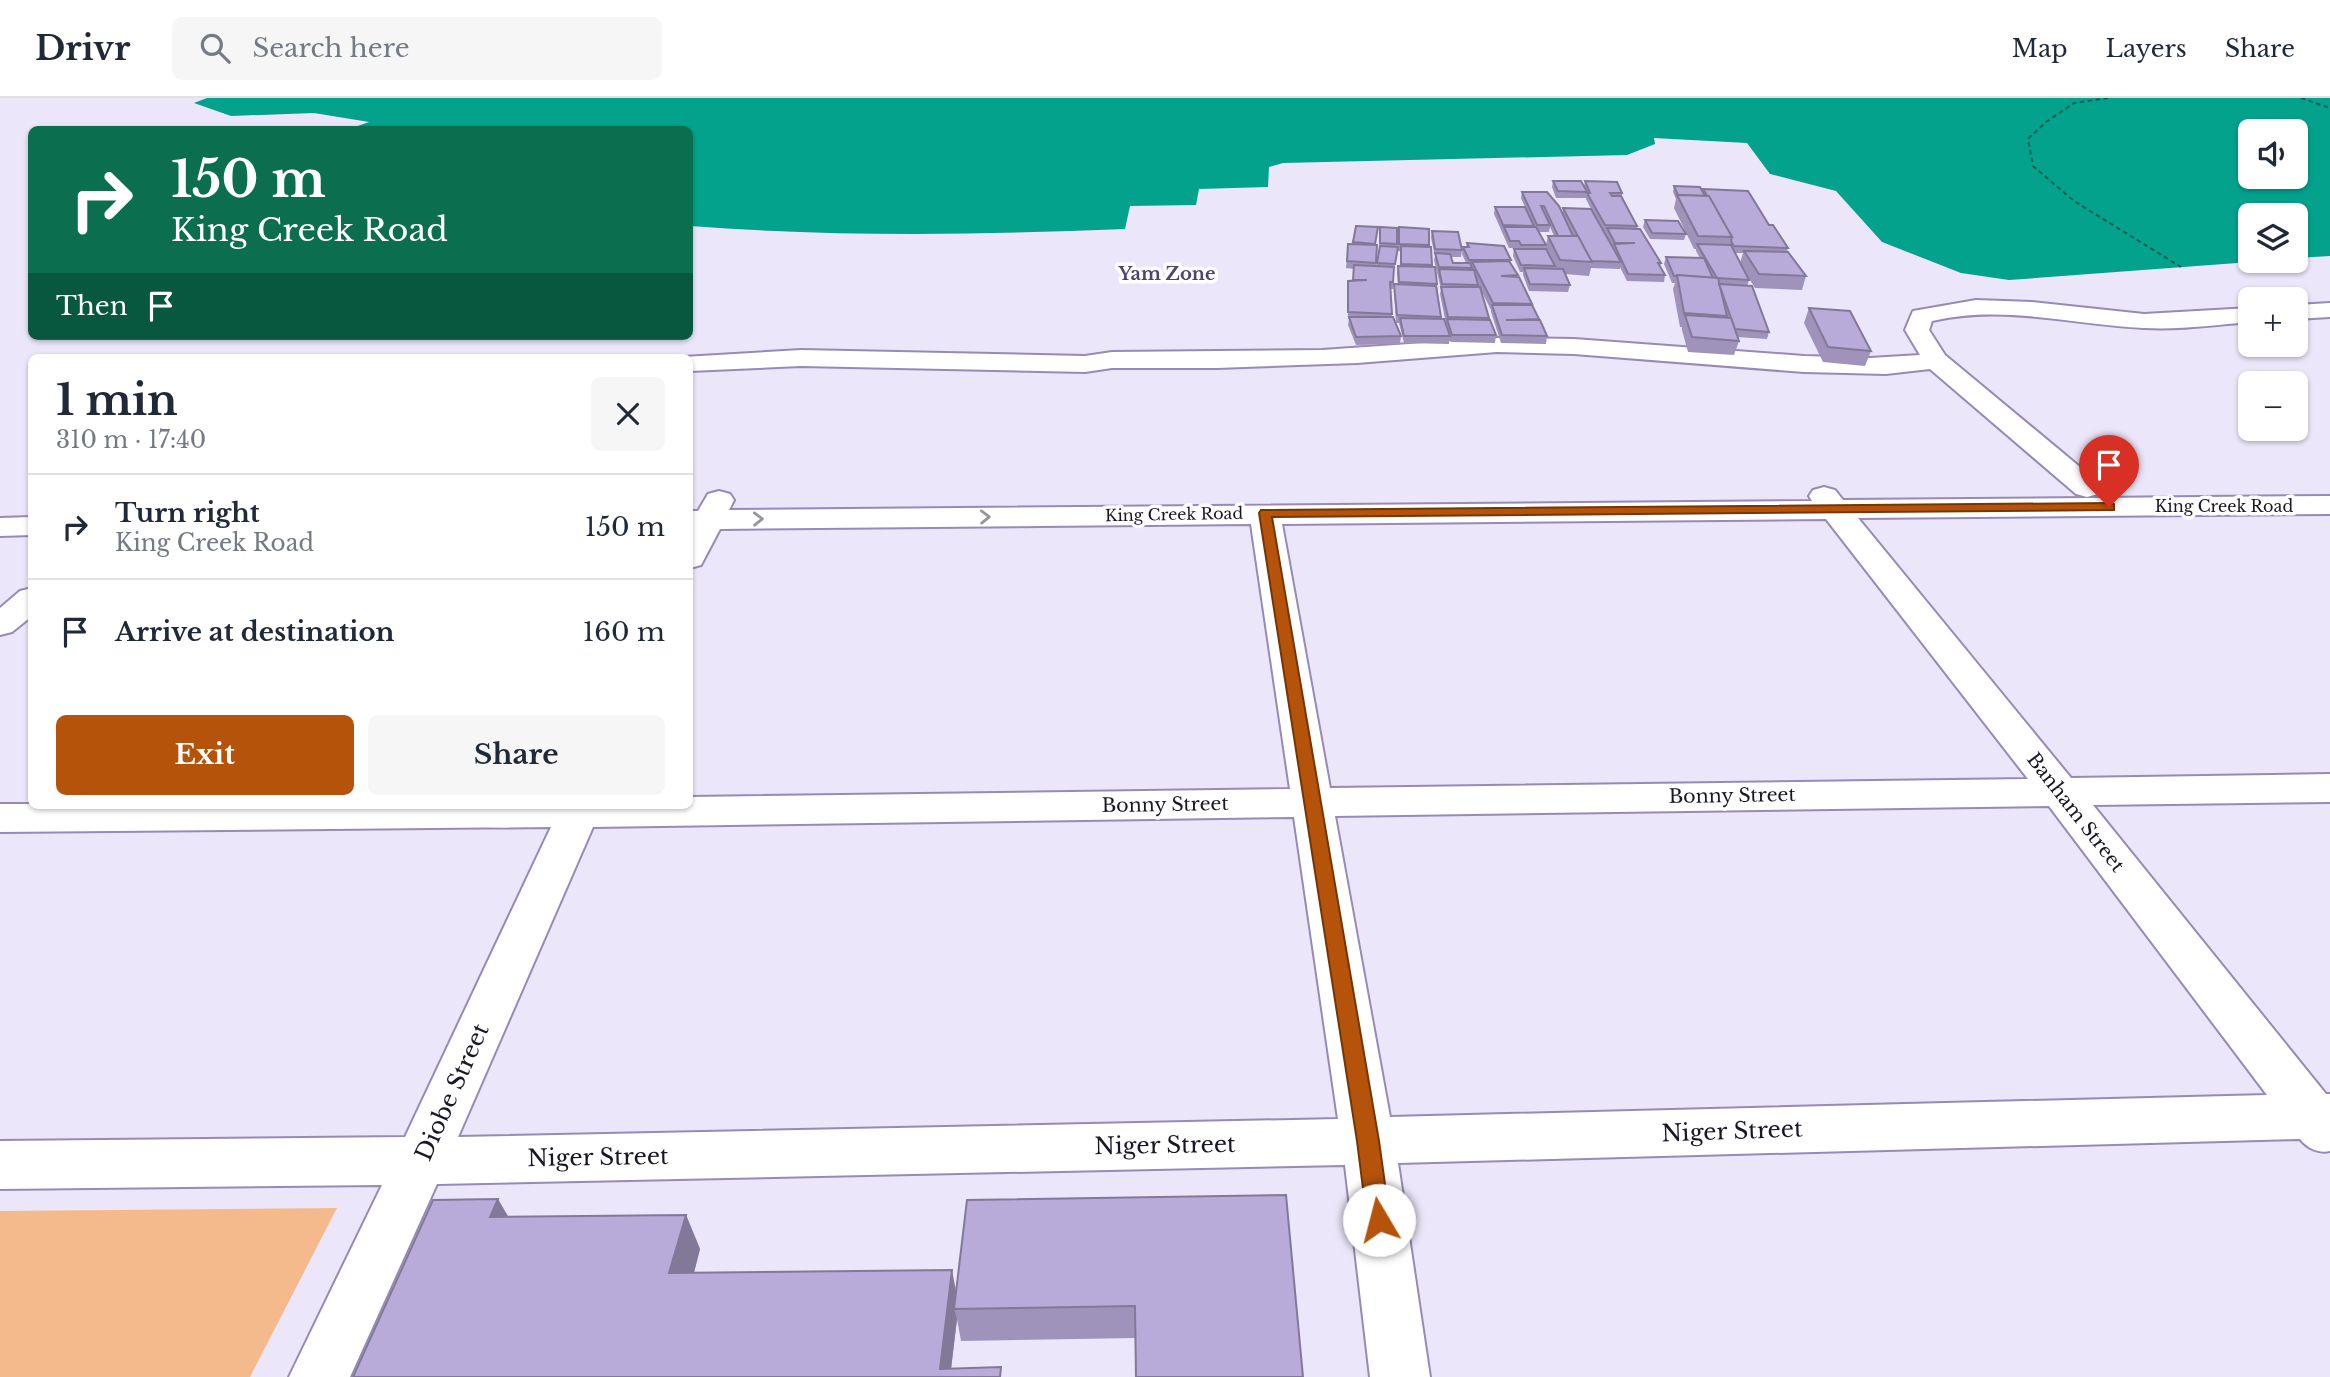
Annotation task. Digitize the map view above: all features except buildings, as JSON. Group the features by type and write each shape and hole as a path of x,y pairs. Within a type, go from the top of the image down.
{"street":[{"path":"2087,488 1935,360 1917,330 1921,316 1947,308 2000,307 2145,321 2238,315"},
{"path":"2308,311 2330,310"},
{"path":"693,363 801,358 1085,364 1112,360 1283,360 1419,352 1495,344 1860,366 1904,367 1935,360"},
{"name":"King Creek Road","path":"702,509 1265,513 1826,500 2087,488 2330,486"},
{"name":"King Creek Road","path":"702,509 1826,500 2330,505"},
{"name":"Banham Street","path":"1826,500 2324,1123"},
{"path":"0,507 28,506"},
{"path":"693,546 702,509"},
{"path":"1265,513 1368,1141 1400,1377"},
{"path":"0,527 28,526"},
{"path":"0,625 28,601"},
{"name":"Bonny Street","path":"693,808 2330,788"},
{"name":"Bonny Street","path":"0,818 581,809"},
{"name":"Diobe Street","path":"319,1377 421,1161 581,809"},
{"name":"Niger Street","path":"0,1165 421,1161 2324,1123"}],"shaded area":[{"path":"207,98 2330,98 2330,256 2308,257 2308,203 2238,203 2238,263 2009,280 1961,273 1882,242 1836,191 1770,174 1747,143 1654,138 1655,144 1627,155 1283,163 1269,167 1268,187 1199,189 1196,205 1130,206 1125,229 908,234 744,230 693,226 693,126 358,126 369,122 314,113 231,116 194,103"},
{"path":"337,1208 250,1377 0,1377 0,1211"}],"ferry route":[{"path":"2108,98 2074,103 2046,122 2028,139 2033,166 2074,201 2181,267"},
{"path":"2301,98 2330,108"}],"district":[{"name":"Yam Zone","path":"1167,274"}],"route":[{"path":"1379,1220 1265,513 2109,507"}]}
